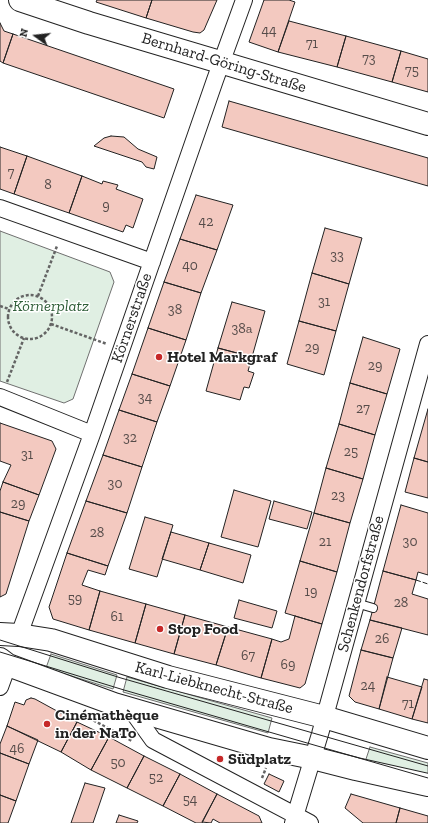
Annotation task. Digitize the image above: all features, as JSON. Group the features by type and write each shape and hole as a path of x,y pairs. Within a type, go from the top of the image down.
{"main road":[{"name":"Bernhard-Göring-Straße","path":"20,0 89,23 428,124"},
{"name":"Karl-Liebknecht-Straße","path":"9,634 51,640 168,677 324,718 428,748"},
{"path":"3,671 269,749 428,785"}],"street":[{"name":"Körnerstraße","path":"9,634 92,434 244,0"},
{"path":"0,208 152,262"},
{"name":"Schenkendorfstraße","path":"294,819 313,758 428,344"},
{"path":"1,398 92,434"},
{"path":"130,708 153,740 256,794 294,819 310,823"}],"lane":[{"path":"356,602 373,608"}],"path":[{"path":"38,296 62,230"},
{"path":"24,295 38,296 44,300 51,311 52,318 48,330 37,338 30,339 17,335 10,327 8,316 9,309 18,298 24,295"},
{"path":"0,306 9,309"},
{"path":"51,324 122,349"},
{"path":"1,398 24,338"},
{"path":"256,794 267,766"}],"green space":[{"name":"Körnerplatz","path":"0,231 110,272 114,282 73,399 64,403 0,381"},
{"path":"51,654 117,675 113,689 46,668"},
{"path":"127,677 272,718 268,733 123,692"},
{"path":"370,747 428,763 428,780 365,762"}],"building":[{"path":"97,0 152,0 146,18 96,2"},
{"path":"152,0 217,0 204,30 200,33 146,18"},
{"path":"264,0 289,0 295,2 278,52 249,42"},
{"path":"289,21 346,36 337,67 278,52"},
{"path":"0,23 4,31 13,34 3,63 0,61"},
{"path":"13,34 174,89 164,118 3,63"},
{"path":"346,36 401,51 392,82 337,67"},
{"path":"401,51 428,59 428,92 392,82"},
{"path":"229,101 428,158 428,186 222,127"},
{"path":"111,136 124,137 138,149 157,157 154,169 146,167 142,162 94,146 104,138"},
{"path":"0,147 27,156 14,194 0,189"},
{"path":"27,156 82,176 69,213 14,194"},
{"path":"82,176 102,184 103,181 118,185 116,189 143,199 133,228 126,225 123,232 69,213"},
{"path":"196,195 233,205 217,250 180,239"},
{"path":"325,228 362,238 349,284 312,273"},
{"path":"180,239 217,250 201,293 164,282"},
{"path":"312,273 349,284 336,331 299,321"},
{"path":"164,282 201,293 186,340 148,328"},
{"path":"232,302 265,311 252,357 218,348"},
{"path":"299,321 336,331 324,375 287,364"},
{"name":"Hotel Markgraf","path":"148,328 186,340 170,386 132,374"},
{"path":"363,337 400,349 387,394 350,383"},
{"path":"218,348 252,357 248,371 254,373 249,388 244,387 240,400 206,391"},
{"path":"132,374 170,386 157,422 119,410"},
{"path":"350,383 387,394 375,435 339,424"},
{"path":"428,409 428,462 414,458"},
{"path":"119,410 157,422 142,467 103,455"},
{"path":"0,423 52,441 56,449 39,495 3,482 11,465 0,461"},
{"path":"339,424 375,435 363,479 326,468"},
{"path":"103,455 142,467 127,513 86,501"},
{"path":"414,458 428,462 428,498 405,492"},
{"path":"326,468 363,479 350,523 314,513"},
{"path":"3,482 39,495 29,521 0,512 0,491"},
{"path":"234,490 271,501 258,547 221,537"},
{"path":"86,501 127,513 108,566 67,553"},
{"path":"274,501 312,512 307,529 269,519"},
{"path":"401,505 428,513 428,575 418,572 416,580 383,571"},
{"path":"0,512 29,521 6,594 0,597"},
{"path":"314,513 350,523 337,572 300,561"},
{"path":"145,517 173,525 157,577 129,569"},
{"path":"171,532 209,543 200,570 162,559"},
{"path":"209,543 251,555 243,583 200,570"},
{"path":"67,553 108,566 105,575 88,570 82,585 100,591 89,630 53,619 49,607"},
{"path":"300,561 337,572 322,624 285,613"},
{"path":"383,571 416,580 412,594 428,599 428,635 370,620"},
{"path":"100,591 146,604 135,643 89,630"},
{"path":"239,600 277,611 272,628 234,618"},
{"name":"Stop Food","path":"146,604 185,615 174,654 135,643"},
{"path":"185,615 228,627 216,665 174,654"},
{"path":"295,616 322,624 305,684 300,688 261,678 272,639 281,642 289,639"},
{"path":"370,620 402,628 393,658 361,650"},
{"path":"228,627 272,639 261,678 216,665"},
{"path":"361,650 393,658 379,709 355,702 349,696"},
{"path":"387,677 422,687 412,719 379,709"},
{"path":"424,679 428,680 428,723 412,719"},
{"path":"31,698 77,722 61,752 7,726 15,702 24,705 26,700"},
{"path":"77,722 109,737 91,770 61,752"},
{"path":"7,726 38,740 29,764 0,753 0,744"},
{"path":"109,737 144,756 127,788 91,770"},
{"path":"0,753 29,764 16,801 0,795"},
{"path":"144,756 180,774 163,806 127,788"},
{"path":"180,774 217,794 202,823 196,823 163,806"},
{"path":"269,774 284,781 279,792 264,784"},
{"path":"85,783 105,788 93,823 71,823"},
{"path":"217,794 259,816 262,823 220,823 213,819 211,823 202,822"},
{"path":"351,794 400,808 396,823 363,823 345,808"},
{"path":"0,795 16,801 8,823 0,823"},
{"path":"400,808 428,816 428,823 396,823"},
{"path":"119,815 138,821 137,823 116,823"}],"tram line":[{"path":"0,640 121,678 428,766"},
{"path":"0,652 124,690 428,778"}],"fence":[{"path":"416,580 428,584"}],"place":[{"name":"Hotel Markgraf","path":"159,357"},
{"name":"Stop Food","path":"160,629"},
{"name":"Cinémathèque in der NaTo","path":"47,724"},
{"name":"Südplatz","path":"220,759"}]}
